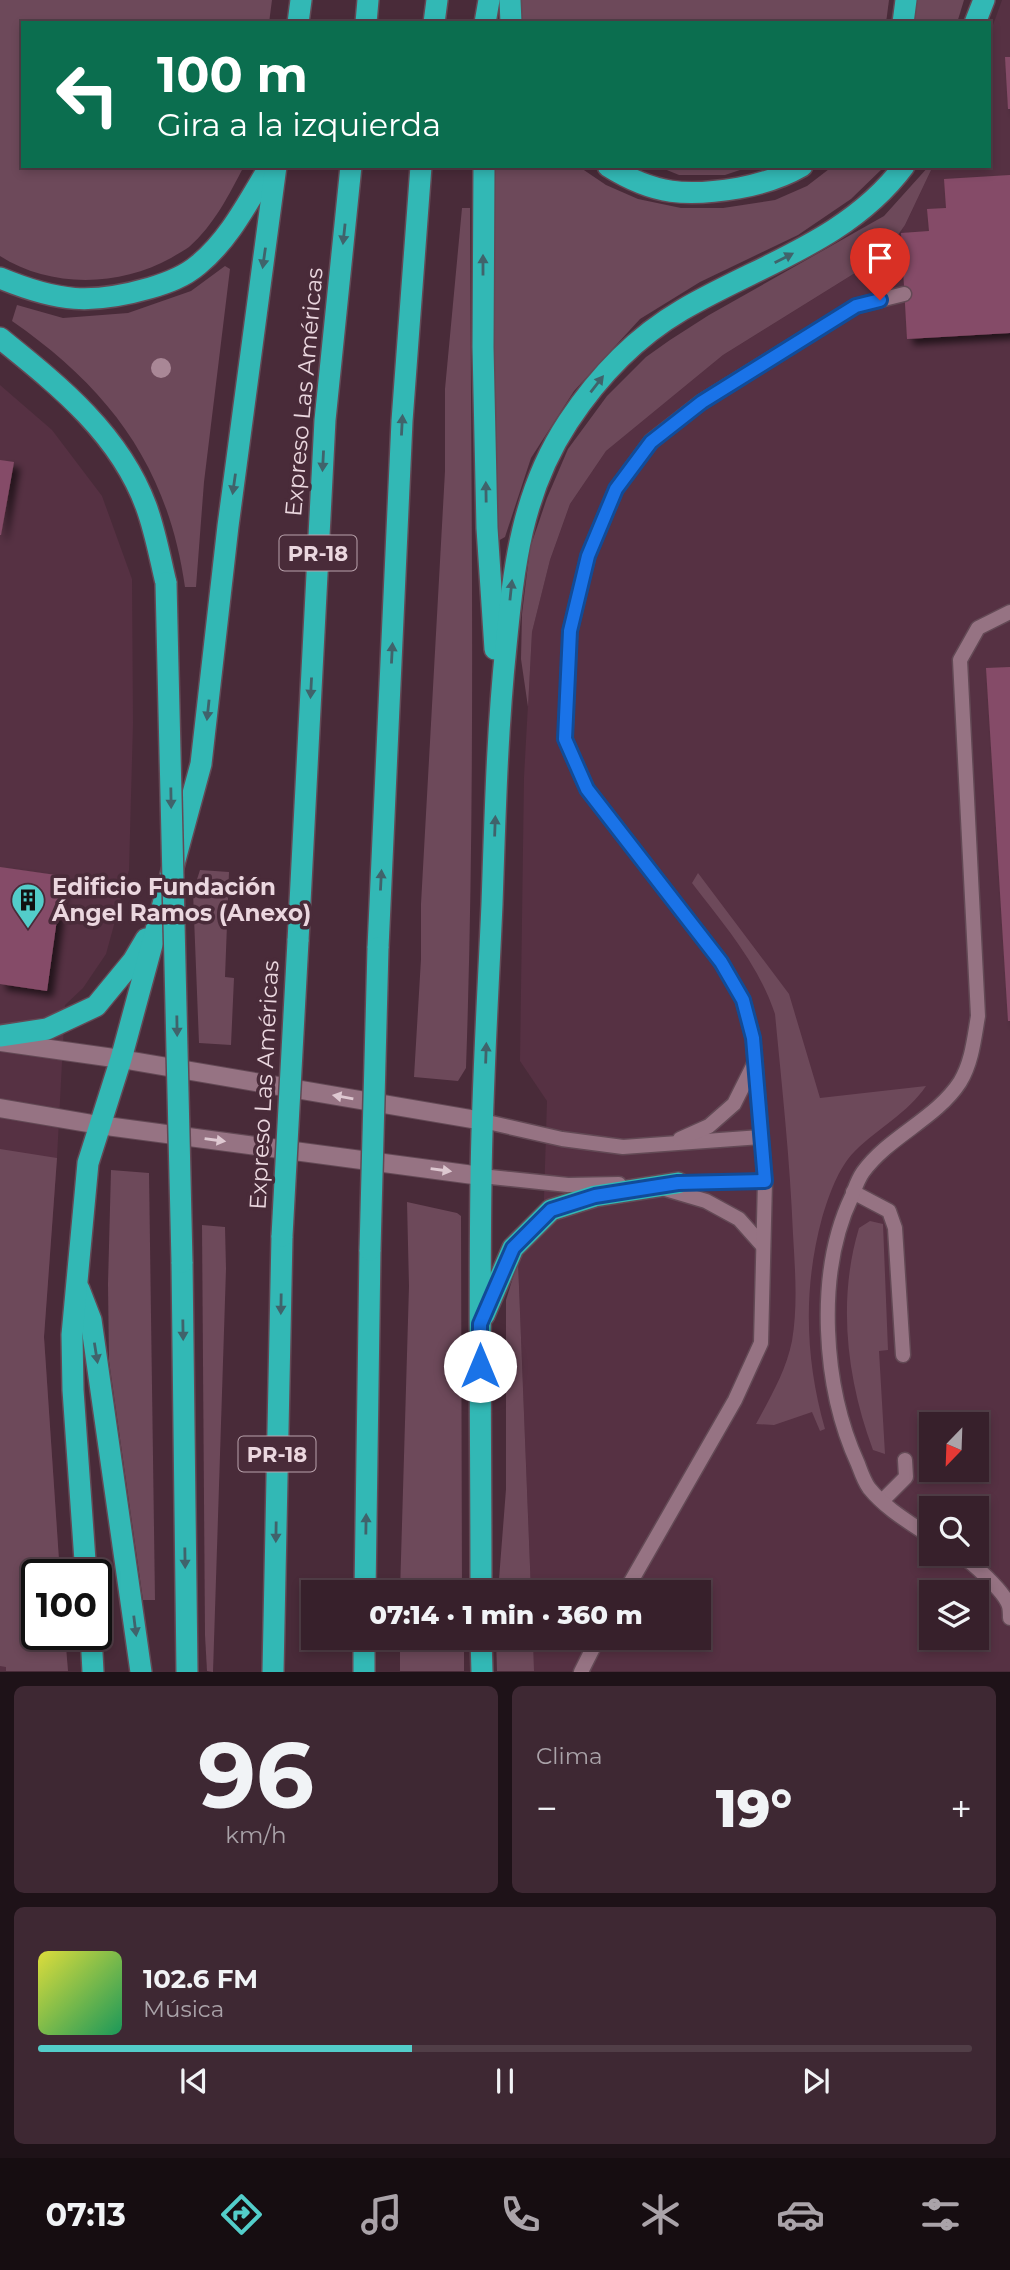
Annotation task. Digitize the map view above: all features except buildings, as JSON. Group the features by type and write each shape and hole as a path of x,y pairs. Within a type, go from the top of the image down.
{"highway":[{"path":"298,21 301,0"},
{"path":"366,21 368,0"},
{"path":"433,21 437,0"},
{"path":"485,21 489,0"},
{"path":"510,0 511,21"},
{"path":"903,21 906,0"},
{"path":"976,21 984,0"},
{"path":"0,278 31,290 77,299 104,299 172,281 197,266 214,250 233,227 269,168"},
{"path":"85,1559 73,1390 72,1335 88,1163 121,1059 201,764 228,526 276,168"},
{"name":"Expreso Las Américas","path":"272,1671 282,1236 325,420 351,168"},
{"path":"365,1580 378,948 402,421 421,168"},
{"path":"484,168 483,347 487,528 500,707"},
{"path":"612,168 643,184 688,195 754,185 789,174 799,168"},
{"path":"481,1580 481,1176 500,707 517,551 533,492 548,457 568,422 603,376 642,337 680,311 827,236 851,220 902,168"},
{"path":"0,338 60,387 109,439 146,506 166,583 182,1262 187,1671"},
{"path":"0,1037 47,1029 96,1006 133,961 160,916"},
{"path":"480,1324 513,1248 551,1210 595,1196 647,1185 678,1183"},
{"path":"78,1287 91,1320 141,1671"},
{"path":"91,1650 93,1671"},
{"path":"364,1650 364,1671"},
{"path":"481,1650 482,1671"}],"street":[{"path":"0,1042 121,1059 483,1121"},
{"path":"0,1108 99,1125 481,1176"}],"lane":[{"path":"632,1580 735,1400 761,1343 765,1181 753,1038 743,1000 721,962 587,789 565,739 570,631 588,556 616,489 651,442 702,402 856,306 904,294"},
{"path":"919,1529 890,1510 868,1486 849,1445 832,1378 828,1316 831,1265 843,1214 863,1172 895,1140 934,1110 959,1083 971,1059 978,1016 960,660 978,628 1010,612"},
{"path":"673,1143 709,1126 734,1104 755,1063"},
{"path":"483,1121 562,1139 623,1147 761,1137"},
{"path":"481,1176 568,1185 647,1185 706,1200 739,1219 763,1246"},
{"path":"678,1183 765,1181"},
{"path":"853,1192 889,1211 895,1228 903,1354"},
{"path":"882,1501 906,1477 905,1460"},
{"path":"975,1566 1009,1606 1010,1618"},
{"path":"581,1671 592,1650"}],"shaded area":[{"path":"0,0 272,0 269,21 21,21 21,168 243,168 227,199 198,238 189,247 151,268 107,279 85,280 40,274 0,256"},
{"path":"518,0 889,0 886,21 521,21"},
{"path":"917,0 964,0 958,21 914,21"},
{"path":"1002,0 1010,0 1010,1671 534,1671 533,1650 711,1650 711,1580 531,1580 518,1261 543,1230 547,1101 520,1061 524,777 532,632 550,560 570,504 606,451 723,355 884,255 905,225 932,168 991,168 991,30"},
{"path":"494,168 581,168 606,185 638,199 681,208 723,208 775,200 807,186 830,168 883,168 851,199 798,235 700,282 640,319 574,391 531,458 505,537 498,541 495,539"},
{"path":"662,168 746,168 725,175 679,175"},
{"path":"927,168 932,168 905,225 884,255 723,355 606,451 570,504 550,560 532,632 528,707 521,659 522,614 530,548 568,449 607,396 646,357 709,315 884,216"},
{"path":"462,208 470,208 472,746 466,1068 458,1081 414,1077 445,471 445,389"},
{"path":"225,266 230,269 204,482 196,587 185,587 177,544 165,504 149,468 129,434 78,374 12,321 17,305 63,318 128,313 191,291"},
{"path":"0,385 52,430 102,496 132,579 133,723 129,870 106,954 83,988 65,1005 44,1337 59,1559 21,1559 21,1650 66,1650 68,1671 0,1671"},
{"path":"200,870 229,872 225,977 234,978 231,1045 199,1043 193,892"},
{"path":"698,873 789,994 820,1098 926,1086 911,1104 849,1158 835,1182 822,1218 809,1297 813,1376 825,1429 820,1431 812,1412 774,1425 756,1424 786,1363 795,1314 790,1179 775,1014 750,961 692,883"},
{"path":"0,1149 57,1158 44,1337 59,1559 21,1559 21,1650 66,1650 68,1671 6,1671 6,1667 0,1666"},
{"path":"111,1170 149,1173 155,1600 143,1600 109,1361"},
{"path":"407,1202 457,1213 461,1216 462,1580 400,1580 409,1286"},
{"path":"870,1221 883,1224 888,1350 879,1351 885,1454 873,1450 864,1423 851,1368 848,1340 848,1284 852,1256 859,1228"},
{"path":"202,1225 225,1227 226,1269 213,1672 207,1671 205,1635"},
{"path":"518,1261 531,1580 499,1580 506,1489 506,1300"},
{"path":"400,1650 464,1650 464,1671 400,1671"},
{"path":"496,1650 533,1650 534,1671 497,1671"}],"place":[{"name":"Edificio Fundación Ángel Ramos (Anexo)","path":"28,930"}],"route":[{"path":"480,1366 480,1324 513,1248 551,1210 595,1196 678,1183 765,1181 753,1038 743,1000 721,962 587,789 565,739 570,631 588,556 616,489 651,442 702,402 856,306 880,300"}]}
